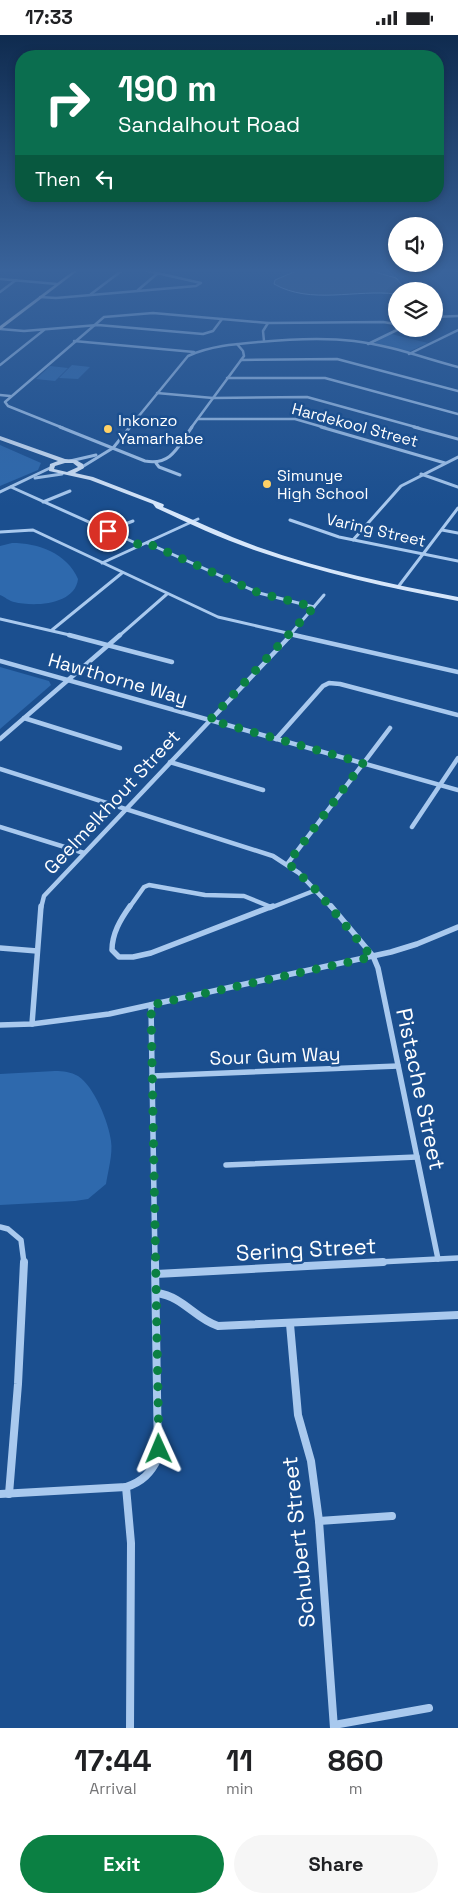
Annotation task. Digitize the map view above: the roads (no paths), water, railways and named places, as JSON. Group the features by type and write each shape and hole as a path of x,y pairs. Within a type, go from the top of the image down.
{"street":[{"path":"0,365 21,348"},
{"path":"66,348 10,396 5,401 8,405 145,461 158,463 168,459 241,360 244,352 240,348"},
{"path":"150,348 194,352 215,348"},
{"path":"382,348 457,366"},
{"path":"409,355 423,348"},
{"path":"0,492 29,480 65,473 82,467 113,448 188,356 194,352"},
{"path":"241,360 337,359 458,391"},
{"path":"227,379 325,378 458,414"},
{"path":"157,393 213,398 307,397 458,439"},
{"path":"0,395 10,396"},
{"name":"Hardekool Street","path":"198,419 295,419 445,463"},
{"path":"0,438 25,448 67,461 77,462 115,487"},
{"path":"25,448 45,459 54,472 84,476 115,487 246,543 330,570 458,597"},
{"path":"29,480 50,467 102,453"},
{"path":"353,540 396,490 421,474 458,457"},
{"path":"158,463 159,467 180,475"},
{"path":"421,474 458,487"},
{"path":"11,487 140,545"},
{"path":"43,502 70,491"},
{"path":"400,585 458,508"},
{"path":"102,563 195,520"},
{"name":"Varing Street","path":"290,520 331,535 458,561"},
{"path":"108,531 134,521"},
{"path":"0,532 33,530 218,617 458,673"},
{"path":"442,530 458,533"},
{"path":"147,543 259,593 314,607"},
{"path":"52,630 122,573"},
{"path":"0,739 167,594"},
{"name":"Geelmelkhout Street","path":"32,1024 41,904 44,896 290,634 324,595"},
{"path":"0,619 39,629 52,630 172,662"},
{"name":"Hawthorne Way","path":"0,661 458,790"},
{"path":"276,739 322,686 328,683 340,684 458,715"},
{"path":"24,718 120,747"},
{"path":"288,863 390,728"},
{"path":"412,827 458,758"},
{"path":"170,763 263,790"},
{"path":"0,769 273,856 288,863 316,890 372,957"},
{"path":"0,827 84,853"},
{"path":"270,907 244,896 206,895 149,885 144,887 118,923 112,945 113,953 117,957 126,957 151,953 316,890"},
{"path":"2,1024 32,1024 89,1017 151,1005 372,957 417,944 458,927"},
{"path":"0,948 37,951"},
{"name":"Pistache Street","path":"372,957 379,975 438,1259"},
{"path":"0,1227 8,1229 21,1240 25,1270 18,1384 4,1494 126,1487 142,1481 149,1475 158,1458 151,1005"},
{"name":"Sour Gum Way","path":"152,1076 398,1066"},
{"path":"226,1165 417,1157"},
{"name":"Sering Street","path":"156,1274 458,1258"},
{"path":"156,1293 180,1299 197,1317 218,1326 458,1315"},
{"name":"Schubert Street","path":"290,1323 298,1415 311,1461 319,1521 334,1727"},
{"path":"126,1487 131,1543 130,1728"},
{"path":"319,1521 392,1517"},
{"path":"334,1727 429,1707"}],"place":[{"name":"Inkonzo Yamarhabe","path":"108,429"},
{"name":"Simunye High School","path":"267,484"}]}
